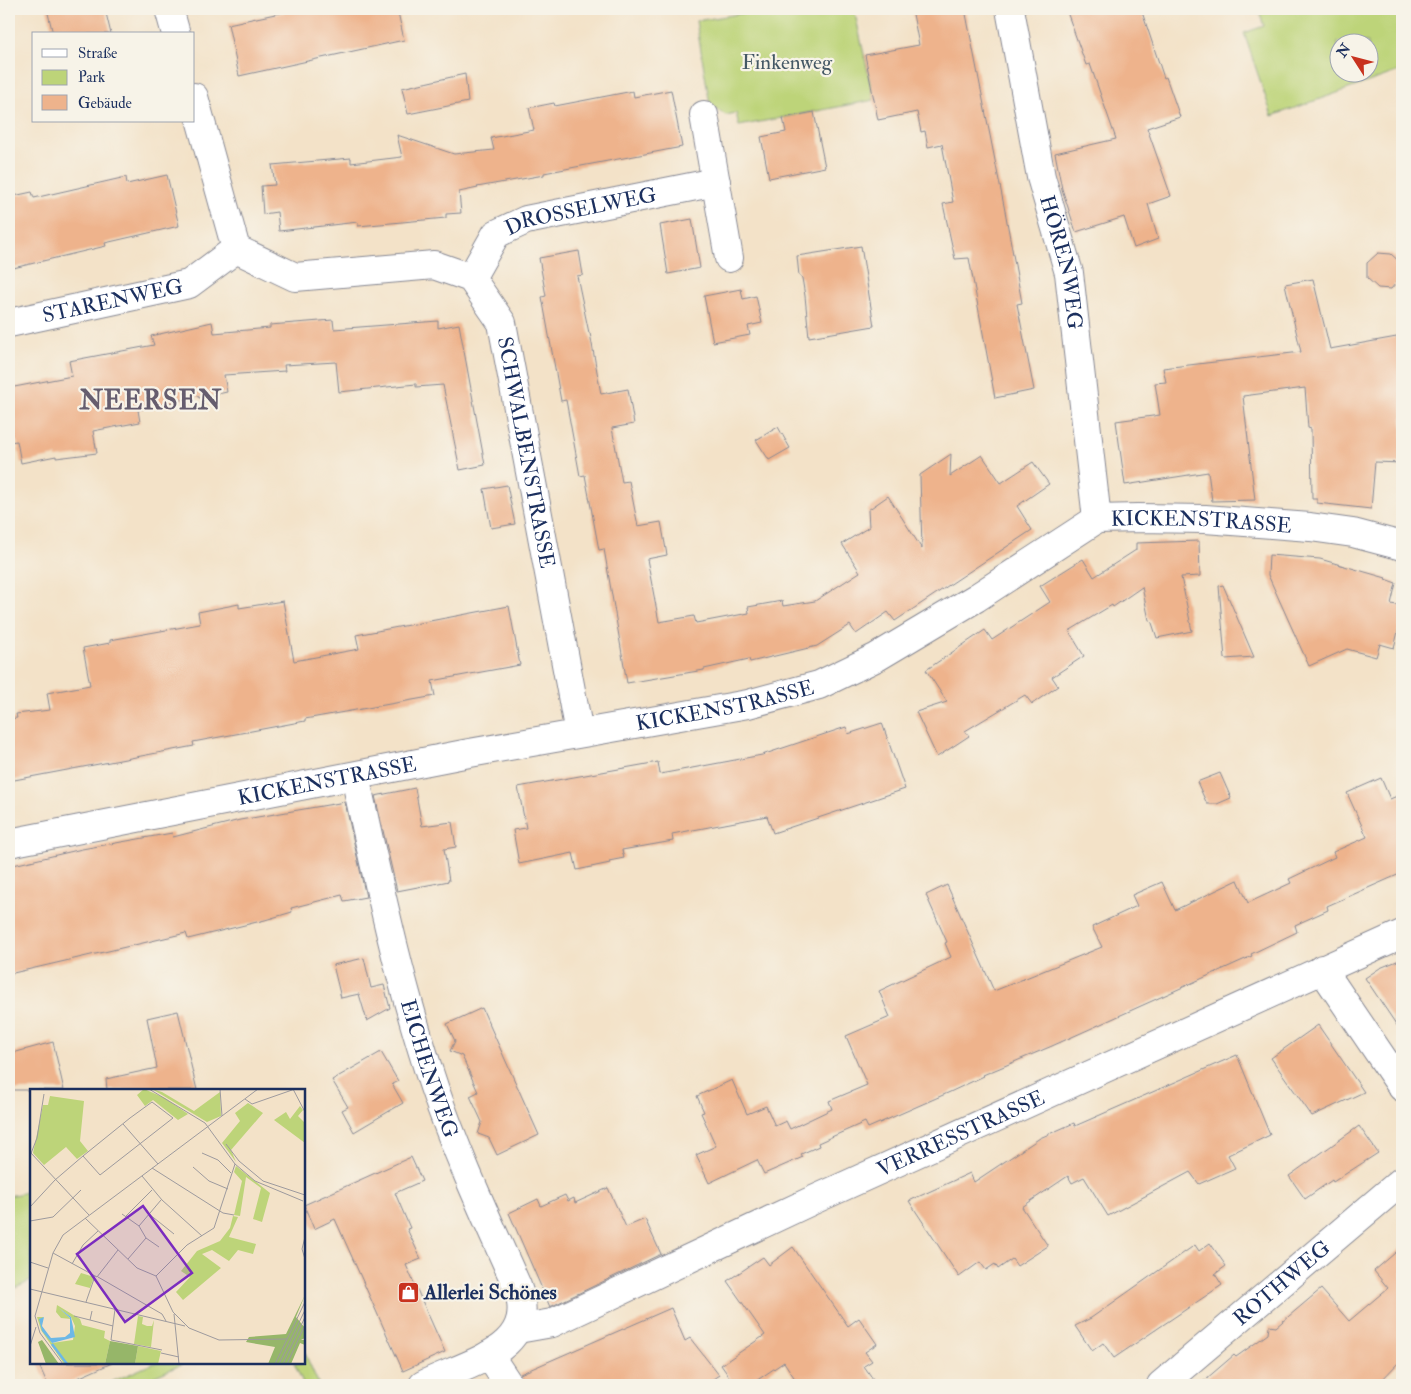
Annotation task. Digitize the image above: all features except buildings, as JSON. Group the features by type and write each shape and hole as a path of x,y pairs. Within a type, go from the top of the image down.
{"street":[{"path":"170,9 176,32"},
{"name":"HÖRENWEG","path":"1010,9 1042,177 1068,273 1097,519"},
{"path":"195,101 236,249 295,277 434,265 471,278"},
{"path":"704,115 729,258"},
{"name":"DROSSELWEG","path":"471,278 496,234 526,220 716,182"},
{"name":"STARENWEG","path":"9,323 189,284 236,249"},
{"name":"SCHWALBENSTRASSE","path":"471,278 502,324 579,733"},
{"name":"KICKENSTRASSE","path":"9,843 464,754 748,704 819,685 878,657 912,637 1097,519 1205,519 1310,527 1360,534 1402,546"},
{"name":"EICHENWEG","path":"355,776 396,958 414,1022 446,1120 520,1295 522,1313 503,1343"},
{"name":"VERRESSTRASSE","path":"423,1385 503,1343 552,1323 809,1202 1402,934"},
{"path":"1322,969 1402,1087"},
{"name":"ROTHWEG","path":"1161,1385 1402,1181"},
{"path":"503,1343 509,1385"}],"green space":[{"name":"Finkenweg","path":"768,9 854,9 874,100 739,126 736,113 726,115 710,105 696,21"},
{"path":"1258,9 1402,9 1402,70 1378,78 1378,32 1328,32 1328,82 1368,82 1272,116 1244,33 1264,26"},
{"path":"30,1191 30,1281 9,1291 9,1196"},
{"path":"305,1353 319,1385 304,1385 294,1364 305,1364"},
{"path":"152,1364 183,1364 135,1385 105,1385"}],"place":[{"name":"Allerlei Schönes","path":"408,1292"}],"district":[{"name":"NEERSEN","path":"151,400"}]}
